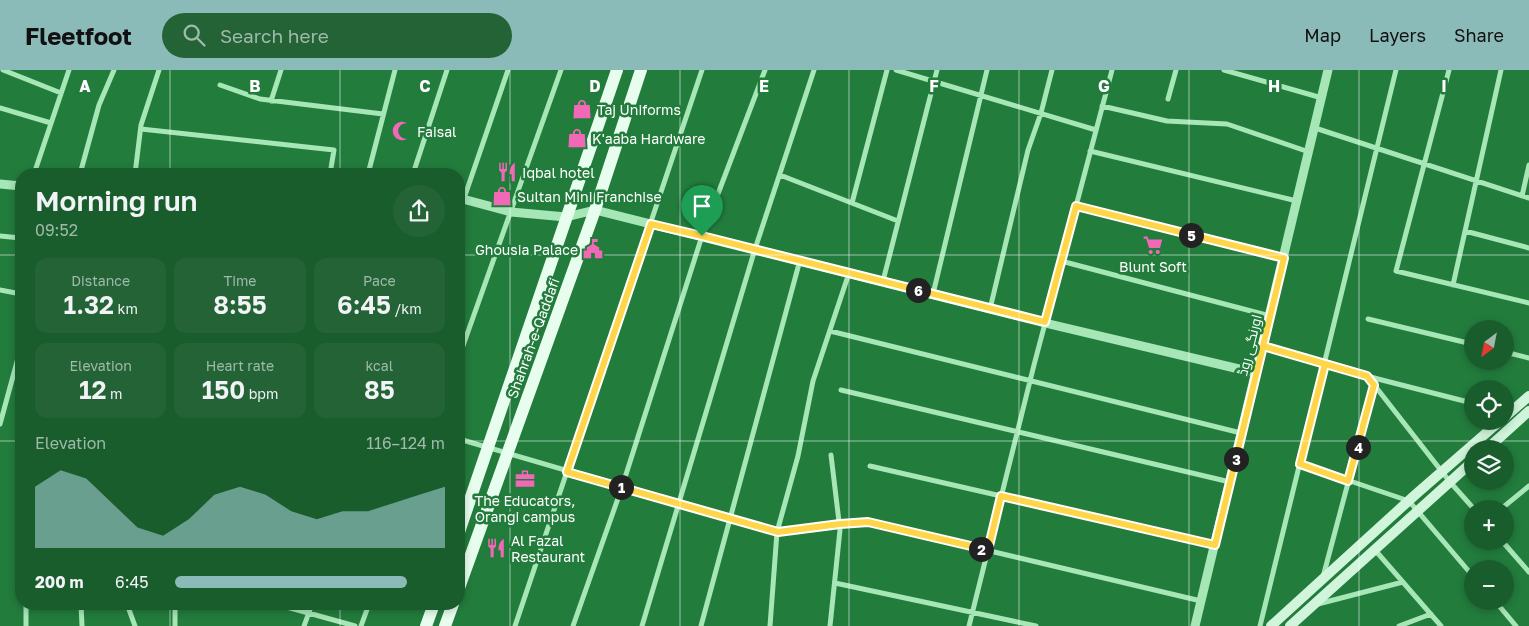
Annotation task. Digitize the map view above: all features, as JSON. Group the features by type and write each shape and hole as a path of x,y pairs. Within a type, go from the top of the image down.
{"main road":[{"name":"Shahrah-e-Qaddafi","path":"465,515 617,70"},
{"name":"Shahrah-e-Qaddafi","path":"465,571 595,210 641,70"},
{"path":"1514,408 1529,396"},
{"path":"1497,440 1529,411"},
{"path":"1271,626 1490,430"},
{"path":"1290,626 1464,469"},
{"path":"426,626 432,610"},
{"path":"445,626 451,610"}],"street":[{"path":"3,70 61,93"},
{"path":"36,168 69,70"},
{"path":"82,168 99,105 114,70"},
{"path":"136,168 141,129 159,70"},
{"path":"271,100 281,70"},
{"path":"370,168 395,70"},
{"path":"415,168 447,70"},
{"path":"465,188 508,70"},
{"path":"465,341 561,70"},
{"path":"514,626 702,70"},
{"path":"574,626 622,487 702,236 765,70"},
{"path":"642,626 755,249 814,70"},
{"path":"852,203 887,70"},
{"path":"896,70 1096,130"},
{"path":"882,281 937,70"},
{"path":"933,294 987,70"},
{"path":"990,309 1028,150 1042,113 1052,70"},
{"path":"969,626 1030,380 1112,70"},
{"path":"1168,99 1176,70"},
{"path":"1224,70 1322,98"},
{"name":"اورنگی روڈ","path":"1195,626 1310,152 1328,70"},
{"path":"1260,626 1396,70"},
{"path":"1450,70 1396,271 1529,303"},
{"path":"1453,285 1501,70"},
{"path":"220,85 260,99 383,114"},
{"path":"1102,106 1167,121 1227,124 1310,152"},
{"path":"0,108 51,123"},
{"path":"1315,128 1529,198"},
{"path":"141,129 334,150 331,168"},
{"path":"1090,151 1298,202"},
{"path":"1522,196 1529,165"},
{"path":"780,175 898,221"},
{"path":"0,184 15,185"},
{"path":"465,200 512,212 566,217 595,210 990,309 1256,373"},
{"path":"1076,206 1284,258"},
{"path":"1465,231 1529,248"},
{"path":"0,236 15,237"},
{"path":"701,626 800,260"},
{"path":"1061,261 1270,316"},
{"path":"770,626 778,532 798,456 813,380 849,273"},
{"path":"0,290 15,293"},
{"path":"1368,319 1464,342"},
{"path":"830,331 1242,433"},
{"path":"1263,346 1367,376 1464,401"},
{"path":"1514,354 1529,358"},
{"path":"0,424 15,369"},
{"path":"1367,376 1466,500"},
{"path":"1322,580 1374,385"},
{"path":"841,390 1230,482"},
{"path":"465,441 778,532 868,522 1201,601"},
{"path":"830,455 840,524 830,626"},
{"path":"1300,464 1409,501 1464,566"},
{"path":"870,466 1215,545"},
{"path":"1512,500 1529,486"},
{"path":"1375,550 1440,626"},
{"path":"1510,550 1529,572"},
{"path":"1313,606 1402,582"},
{"path":"835,583 1036,626"},
{"path":"26,610 26,626"},
{"path":"82,610 82,626"},
{"path":"130,610 135,626"},
{"path":"175,610 175,626"},
{"path":"301,610 355,626"},
{"path":"361,626 367,610"},
{"path":"1503,610 1516,626"},
{"path":"304,626 309,612"},
{"path":"1399,626 1430,614"}],"place":[{"name":"Taj Uniforms","path":"582,109"},
{"name":"Faisal","path":"402,131"},
{"name":"K'aaba Hardware","path":"577,138"},
{"name":"Iqbal hotel","path":"507,172"},
{"name":"Sultan Mini Franchise","path":"502,196"},
{"name":"Blunt Soft","path":"1153,245"},
{"name":"Ghousia Palace","path":"593,249"},
{"name":"The Educators, Orangi campus","path":"525,479"},
{"name":"Al Fazal Restaurant","path":"496,548"}],"route":[{"path":"702,236 651,224 567,472 778,532 868,522 988,550 1001,496 1215,545 1263,346 1325,364 1300,464 1348,481 1374,385 1367,376 1263,346 1284,258 1076,206 1045,322 702,236"}]}
